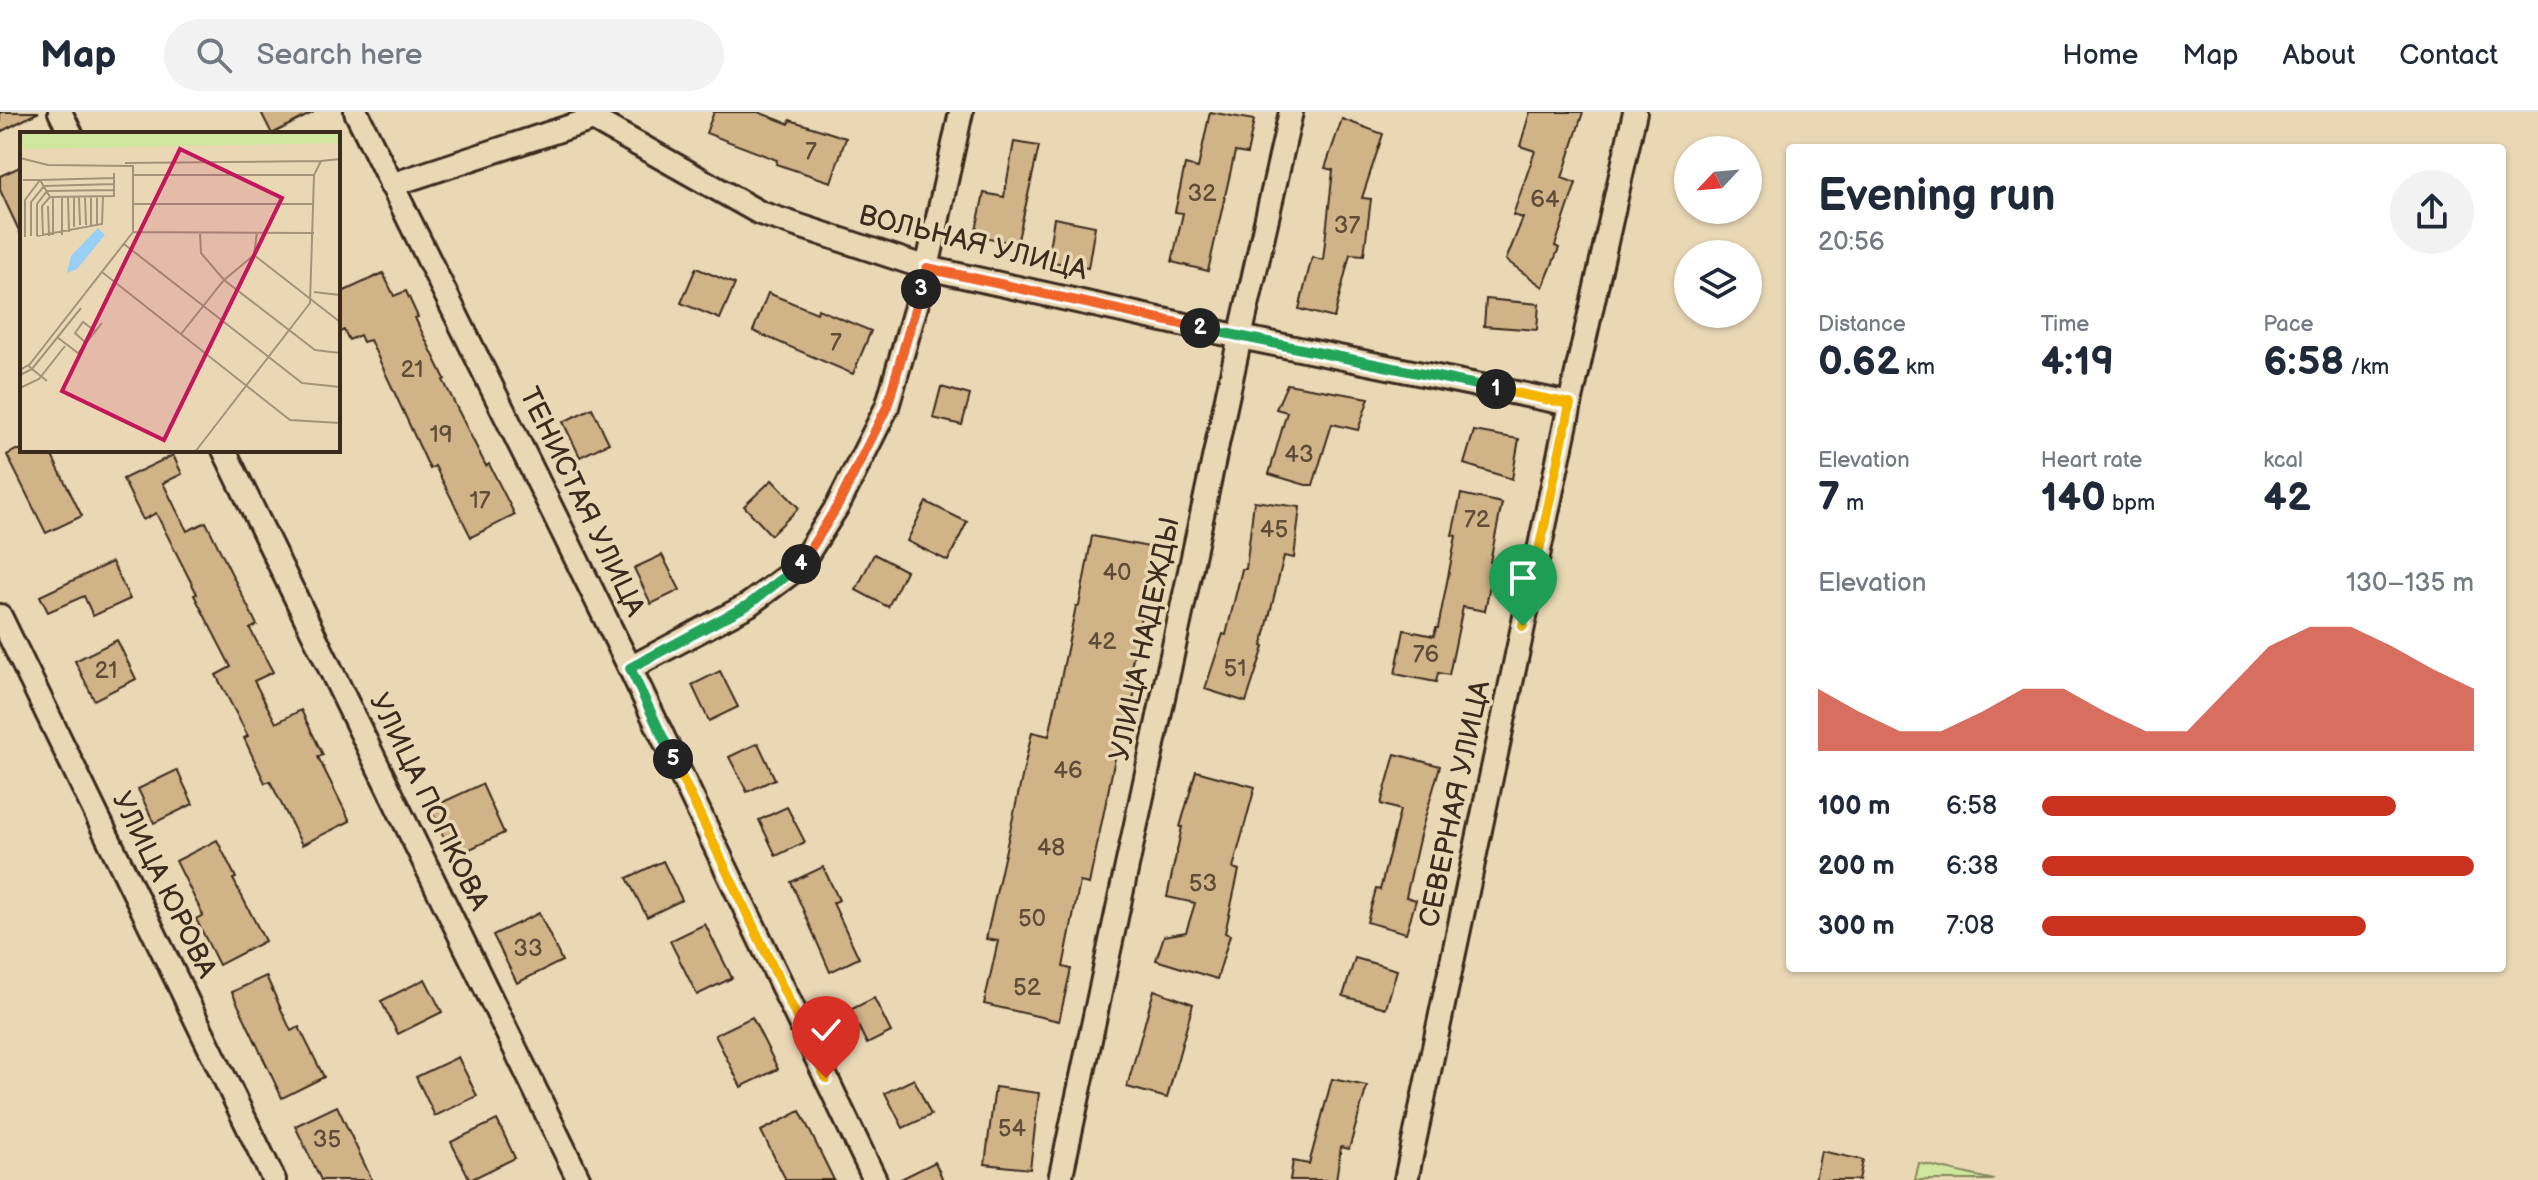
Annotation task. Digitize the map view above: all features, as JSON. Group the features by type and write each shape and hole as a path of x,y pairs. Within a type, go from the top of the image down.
{"street":[{"path":"60,112 70,132"},
{"name":"ТЕНИСТАЯ УЛИЦА","path":"356,112 630,668 875,1180"},
{"path":"630,668 748,605 799,567 838,505 887,407 927,268 961,112"},
{"name":"УЛИЦА НАДЕЖДЫ","path":"1060,1180 1291,112"},
{"name":"СЕВЕРНАЯ УЛИЦА","path":"1406,1180 1635,112"},
{"name":"ВОЛЬНАЯ УЛИЦА","path":"391,185 594,115 760,213 927,268 1240,337 1570,404"},
{"name":"УЛИЦА ПОПКОВА","path":"225,452 579,1180"},
{"name":"УЛИЦА ЮРОВА","path":"0,616 274,1180"}],"green space":[{"path":"1919,1163 1994,1180 1915,1180"}],"building":[{"path":"0,112 39,112 0,132"},
{"path":"261,112 314,112 276,132 271,132"},
{"path":"714,112 758,112 789,124 790,120 846,138 831,182 776,164 777,160 706,133"},
{"path":"1210,112 1254,120 1247,154 1235,152 1208,271 1172,262 1183,213 1175,212 1185,165 1198,168"},
{"path":"1530,112 1583,112 1562,178 1576,183 1555,246 1559,248 1543,287 1506,260 1523,218 1513,215 1535,151 1520,146"},
{"path":"1342,119 1383,134 1362,198 1371,199 1364,255 1350,254 1334,318 1299,309 1312,257 1323,260 1333,170 1325,168"},
{"path":"1014,142 1039,146 1017,244 975,235 984,193 1004,197"},
{"path":"20,167 20,233 0,190 0,176"},
{"path":"1054,218 1095,226 1088,268 1047,261"},
{"path":"696,268 735,284 720,319 681,303"},
{"path":"383,273 394,296 406,291 443,380 486,466 489,464 515,515 471,537 435,466 430,469 370,340 363,342 360,335 349,340 344,330 340,332 340,293"},
{"path":"768,293 871,331 853,374 753,331"},
{"path":"1486,299 1539,304 1537,330 1484,326"},
{"path":"1287,384 1369,398 1358,430 1332,424 1313,485 1269,474 1287,412 1276,409"},
{"path":"941,387 970,395 962,425 933,418"},
{"path":"592,408 609,443 580,457 563,422"},
{"path":"1474,431 1519,439 1512,479 1464,464"},
{"path":"16,450 50,452 82,516 46,533 7,455"},
{"path":"173,455 182,474 163,483 187,531 206,522 257,625 250,629 273,672 254,681 276,723 301,710 323,755 318,757 350,821 302,845 270,781 265,783 244,738 248,736 216,675 231,667 194,595 197,594 156,513 143,520 123,479"},
{"path":"772,480 799,508 771,535 744,506"},
{"path":"1461,494 1502,503 1490,562 1494,563 1485,611 1463,607 1449,675 1438,673 1436,682 1395,674 1404,630 1434,636 1438,628"},
{"path":"1254,501 1300,507 1294,558 1284,556 1264,647 1246,702 1205,689 1223,634 1226,635 1242,569 1246,569"},
{"path":"926,502 967,522 948,561 907,541"},
{"path":"1092,536 1154,548 1127,689 1135,691 1124,740 1119,739 1089,884 1080,882 1063,967 1071,969 1059,1021 984,1004 998,941 986,939 1032,732 1049,736"},
{"path":"874,554 906,571 888,607 856,590"},
{"path":"662,555 680,590 651,604 634,568"},
{"path":"112,562 130,599 93,616 84,596 48,612 40,596"},
{"path":"117,640 136,679 94,700 75,661"},
{"path":"720,671 738,707 709,721 692,685"},
{"path":"758,743 775,779 747,792 729,757"},
{"path":"1395,754 1440,766 1406,897 1416,900 1406,933 1367,922 1376,889 1380,890 1400,810 1381,804"},
{"path":"177,770 193,804 154,823 138,789"},
{"path":"1196,771 1255,787 1233,868 1239,870 1225,933 1230,935 1217,979 1156,960 1164,936 1186,932 1195,903 1167,897 1180,827"},
{"path":"482,784 504,833 453,857 430,808"},
{"path":"787,807 805,842 776,856 759,820"},
{"path":"217,840 265,941 219,965 196,919 203,915 176,861"},
{"path":"663,861 682,900 647,917 627,878"},
{"path":"823,867 839,900 833,903 859,958 830,972 791,882"},
{"path":"539,913 562,961 517,983 493,935"},
{"path":"705,924 732,978 697,995 670,941"},
{"path":"1355,958 1397,970 1386,1008 1343,996"},
{"path":"266,976 291,1031 299,1027 324,1077 282,1098 232,992"},
{"path":"425,979 442,1012 398,1034 381,1001"},
{"path":"1154,990 1193,1004 1167,1098 1127,1087"},
{"path":"874,998 891,1032 867,1044 850,1010"},
{"path":"752,1017 778,1069 741,1087 715,1035"},
{"path":"458,1057 477,1096 435,1116 416,1077"},
{"path":"914,1079 931,1115 903,1128 885,1093"},
{"path":"1332,1079 1367,1086 1349,1149 1341,1147 1336,1180 1290,1180 1293,1161 1309,1164"},
{"path":"995,1087 1039,1093 1030,1169 985,1164"},
{"path":"337,1106 372,1180 321,1180 295,1126"},
{"path":"800,1111 834,1180 786,1180 761,1131"},
{"path":"497,1120 515,1158 470,1180 451,1142"},
{"path":"1821,1151 1863,1160 1859,1180 1815,1180"},
{"path":"935,1162 943,1180 899,1180"}],"route":[{"path":"826,1078 630,668 748,605 799,567 838,505 887,407 927,268 1240,337 1570,404 1523,626"}]}
